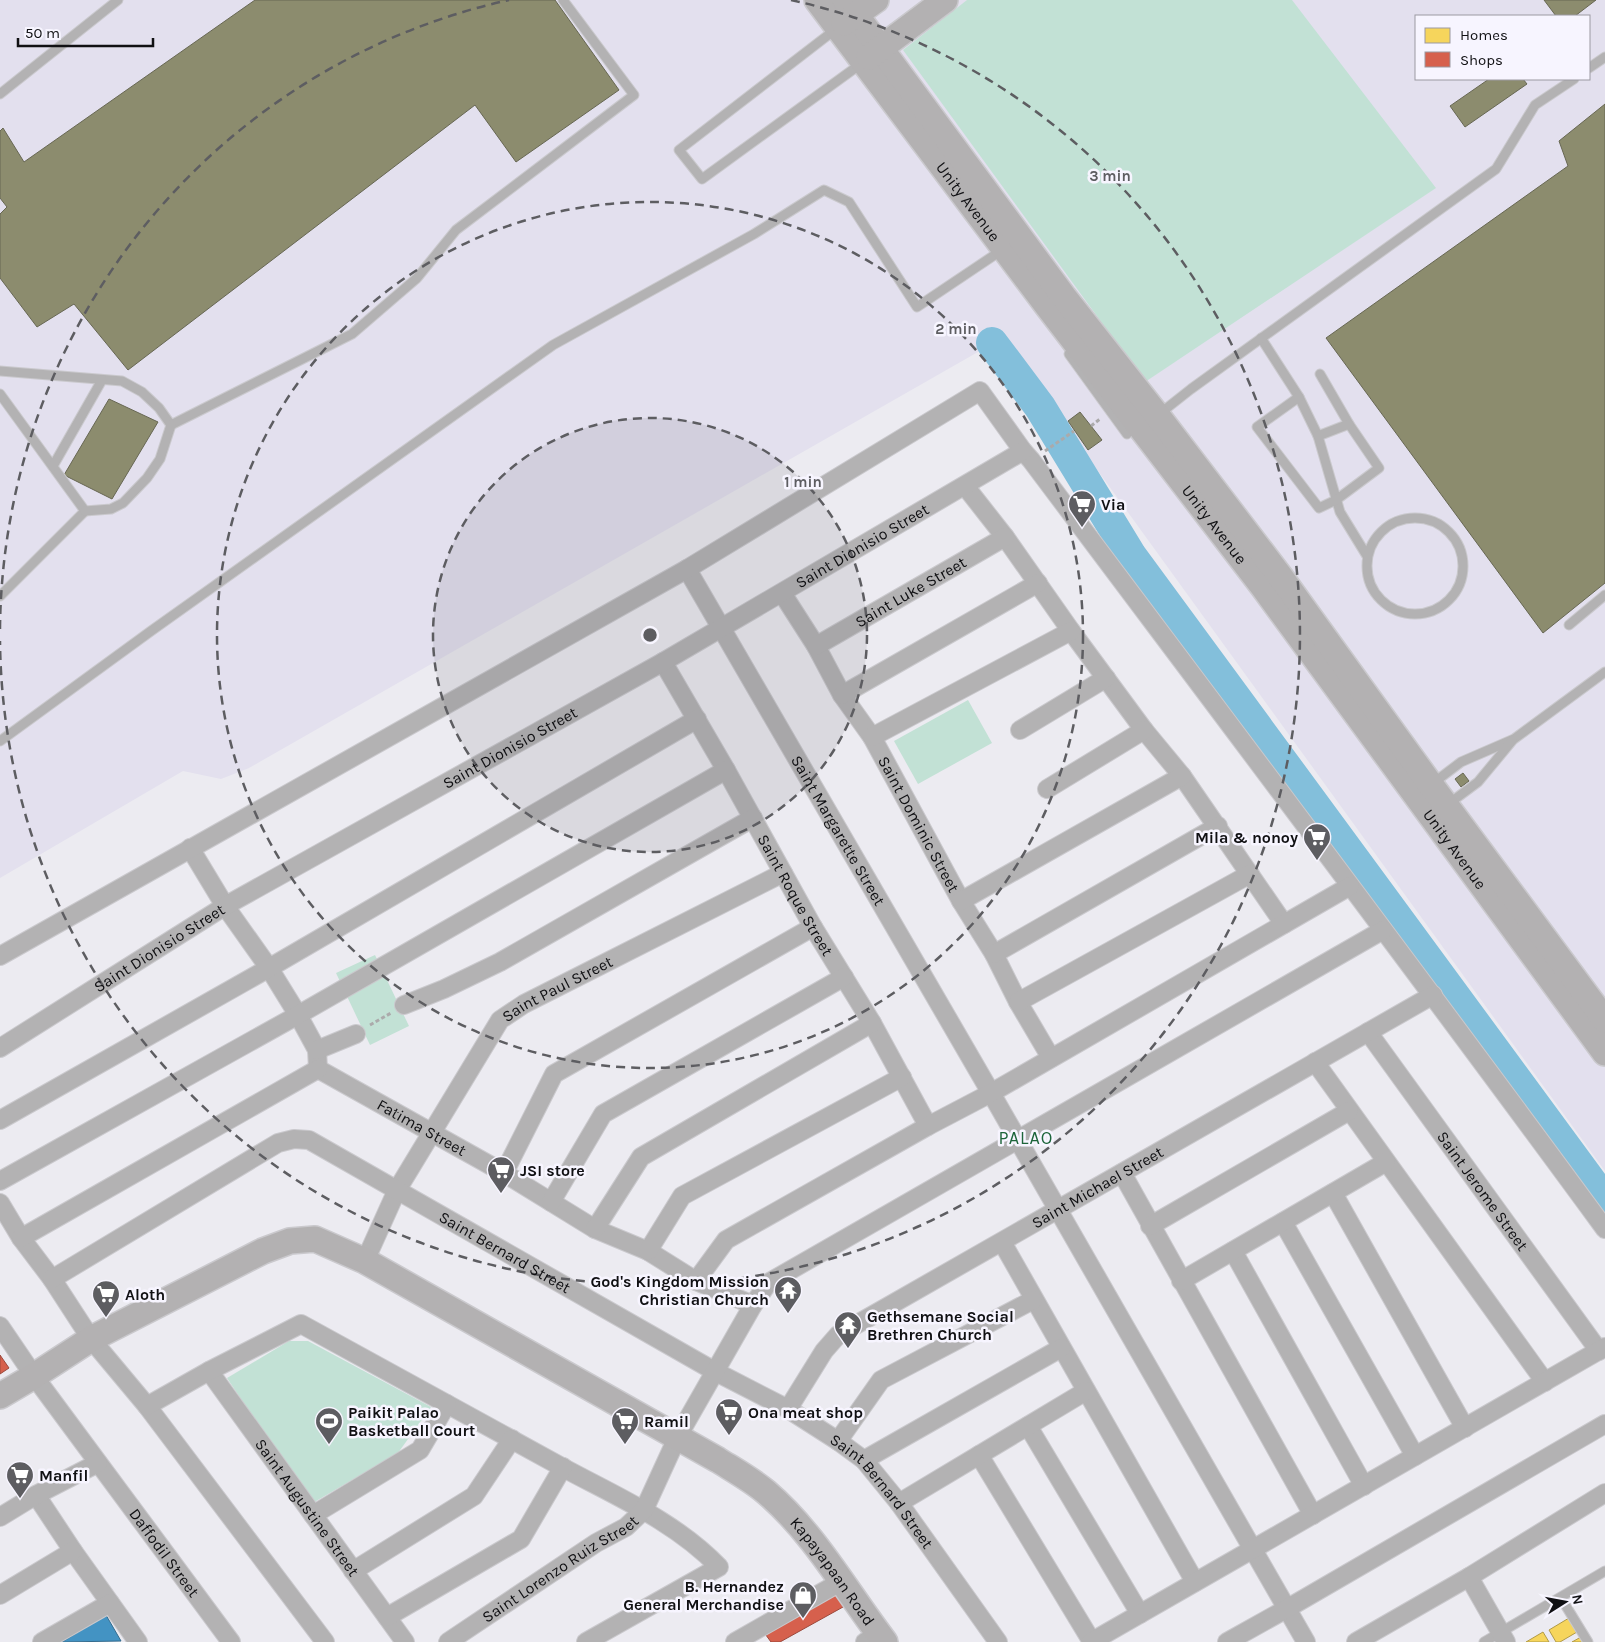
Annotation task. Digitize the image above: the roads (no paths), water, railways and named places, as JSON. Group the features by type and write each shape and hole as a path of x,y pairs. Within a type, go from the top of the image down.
{"street":[{"name":"Unity Avenue","path":"817,0 846,14 872,55 908,119 1004,248 1059,330 1605,1020"},
{"path":"846,14 876,0"},
{"path":"872,55 945,0"},
{"name":"Unity Avenue","path":"872,55 1059,289 1280,576 1423,790"},
{"path":"0,956 687,569 980,391 1023,452 1032,460 1382,930 1433,995 1605,1229"},
{"name":"Saint Dionisio Street","path":"0,1048 225,906 663,662 1023,452"},
{"path":"965,486 1005,537 1144,730 1182,776 1284,924"},
{"name":"Saint Luke Street","path":"816,646 1005,537"},
{"name":"Saint Margarette Street","path":"687,569 1059,1210 1306,1642"},
{"path":"842,695 1038,583"},
{"name":"Saint Dominic Street","path":"782,593 816,646 842,695 872,737 961,901 994,954 1018,1002 1052,1058"},
{"path":"872,737 1071,631"},
{"name":"Saint Roque Street","path":"663,662 726,770 813,927 872,1024 928,1126"},
{"path":"1020,730 1106,678"},
{"path":"0,1120 269,968 697,719"},
{"path":"1047,789 1144,730"},
{"path":"0,1181 298,1016 726,770"},
{"path":"961,901 1182,776"},
{"name":"Unity Avenue","path":"1439,811 1605,1054"},
{"path":"404,1005 444,989 500,962 753,818"},
{"path":"994,954 1218,826"},
{"path":"22,1238 318,1069 317,1050 298,1016 269,968 225,906 190,848"},
{"name":"Saint Paul Street","path":"365,1261 398,1190 500,1020 524,1004 783,873"},
{"path":"1018,1002 1250,874"},
{"path":"696,1281 726,1240 928,1126 991,1093 1350,886"},
{"path":"504,1173 554,1074 813,927"},
{"path":"644,1510 677,1438 716,1372 752,1305 768,1283 1382,930"},
{"path":"550,1202 604,1114 844,977"},
{"name":"Saint Michael Street","path":"788,1409 824,1351 838,1335 1433,995"},
{"path":"595,1229 641,1157 872,1024"},
{"name":"Saint Jerome Street","path":"1368,1032 1602,1349"},
{"path":"317,1050 356,1034"},
{"path":"1315,1062 1545,1382"},
{"name":"Fatima Street","path":"318,1069 504,1173 595,1229 648,1251 696,1281 752,1305"},
{"path":"648,1251 682,1196 902,1077"},
{"path":"1150,1226 1349,1111"},
{"name":"Saint Bernard Street","path":"52,1279 286,1140 309,1140 716,1372 788,1409 838,1441 864,1460 899,1503 998,1642"},
{"path":"1181,1281 1386,1162"},
{"path":"1122,1173 1313,1515"},
{"path":"1333,1193 1465,1428"},
{"path":"0,1203 91,1339 147,1406 325,1642"},
{"path":"1283,1222 1415,1456"},
{"name":"Kapayapaan Road","path":"0,1396 91,1339 263,1251 290,1242 315,1239 365,1261 718,1460 756,1485 778,1502 811,1539 842,1581 876,1639"},
{"path":"1002,1242 1195,1582"},
{"path":"1233,1251 1364,1486"},
{"path":"838,1441 881,1380 1034,1300"},
{"path":"147,1406 209,1371 301,1324 644,1510 702,1549 719,1567 586,1642"},
{"name":"Daffodil Street","path":"0,1326 34,1376 231,1642"},
{"path":"864,1460 1061,1348"},
{"path":"979,1456 1091,1642 1602,1349"},
{"name":"Saint Augustine Street","path":"209,1371 405,1642"},
{"path":"899,1503 1086,1391"},
{"path":"313,1515 420,1450 447,1404"},
{"path":"1226,1642 1605,1424"},
{"path":"1028,1426 1140,1614"},
{"path":"354,1571 474,1496 512,1439"},
{"path":"0,1517 98,1463"},
{"path":"386,1617 521,1539 563,1467"},
{"path":"1356,1642 1469,1577 1605,1493"},
{"path":"36,1496 138,1642"},
{"name":"Saint Lorenzo Ruiz Street","path":"448,1642 596,1543 626,1527 644,1510"},
{"path":"0,1595 73,1551"},
{"path":"1469,1577 1503,1637"},
{"path":"735,1642 842,1581"},
{"path":"42,1642 110,1603"}],"lane":[{"path":"0,94 118,0"},
{"path":"0,596 85,511 111,509 123,503 129,497 147,478 160,459 171,425 352,334 418,278 456,230 634,95 563,0"},
{"path":"846,14 679,150 702,179 872,55"},
{"path":"1590,67 1605,57"},
{"path":"1157,415 1496,169 1535,106 1573,80"},
{"path":"0,741 151,631 553,345 754,234 824,190 849,202 917,307 1004,248"},
{"path":"1261,338 1299,397 1318,436 1340,512 1367,556 1369,582 1384,604 1408,615 1438,610 1453,597 1462,580 1464,560 1458,541 1444,527 1427,518 1407,518 1389,524 1375,538 1367,556"},
{"path":"1064,347 1126,434"},
{"path":"0,371 122,381 142,392 159,408 171,425"},
{"path":"1299,397 1257,427 1319,508 1336,500 1379,468 1320,374"},
{"path":"53,466 102,380"},
{"path":"0,394 85,511"},
{"path":"1318,436 1350,424"},
{"path":"1569,625 1605,595"},
{"path":"1423,790 1461,762 1514,739 1605,672"},
{"path":"1439,811 1478,782 1514,739"},
{"path":"1484,1642 1503,1637 1560,1598 1605,1571"},
{"path":"1560,1598 1588,1642"}],"waterway":[{"path":"992,343 1040,407 1131,556 1605,1201"}],"place":[{"name":"Via","path":"1082,528"},
{"name":"Mila & nonoy","path":"1317,861"},
{"name":"JSI store","path":"501,1194"},
{"name":"God's Kingdom Mission Christian Church","path":"788,1314"},
{"name":"Aloth","path":"106,1318"},
{"name":"Gethsemane Social Brethren Church","path":"848,1349"},
{"name":"Ona meat shop","path":"729,1436"},
{"name":"Paikit Palao Basketball Court","path":"329,1445"},
{"name":"Ramil","path":"625,1445"},
{"name":"Manfil","path":"20,1499"},
{"name":"B. Hernandez General Merchandise","path":"803,1619"}],"district":[{"name":"PALAO","path":"1026,1138"}]}
